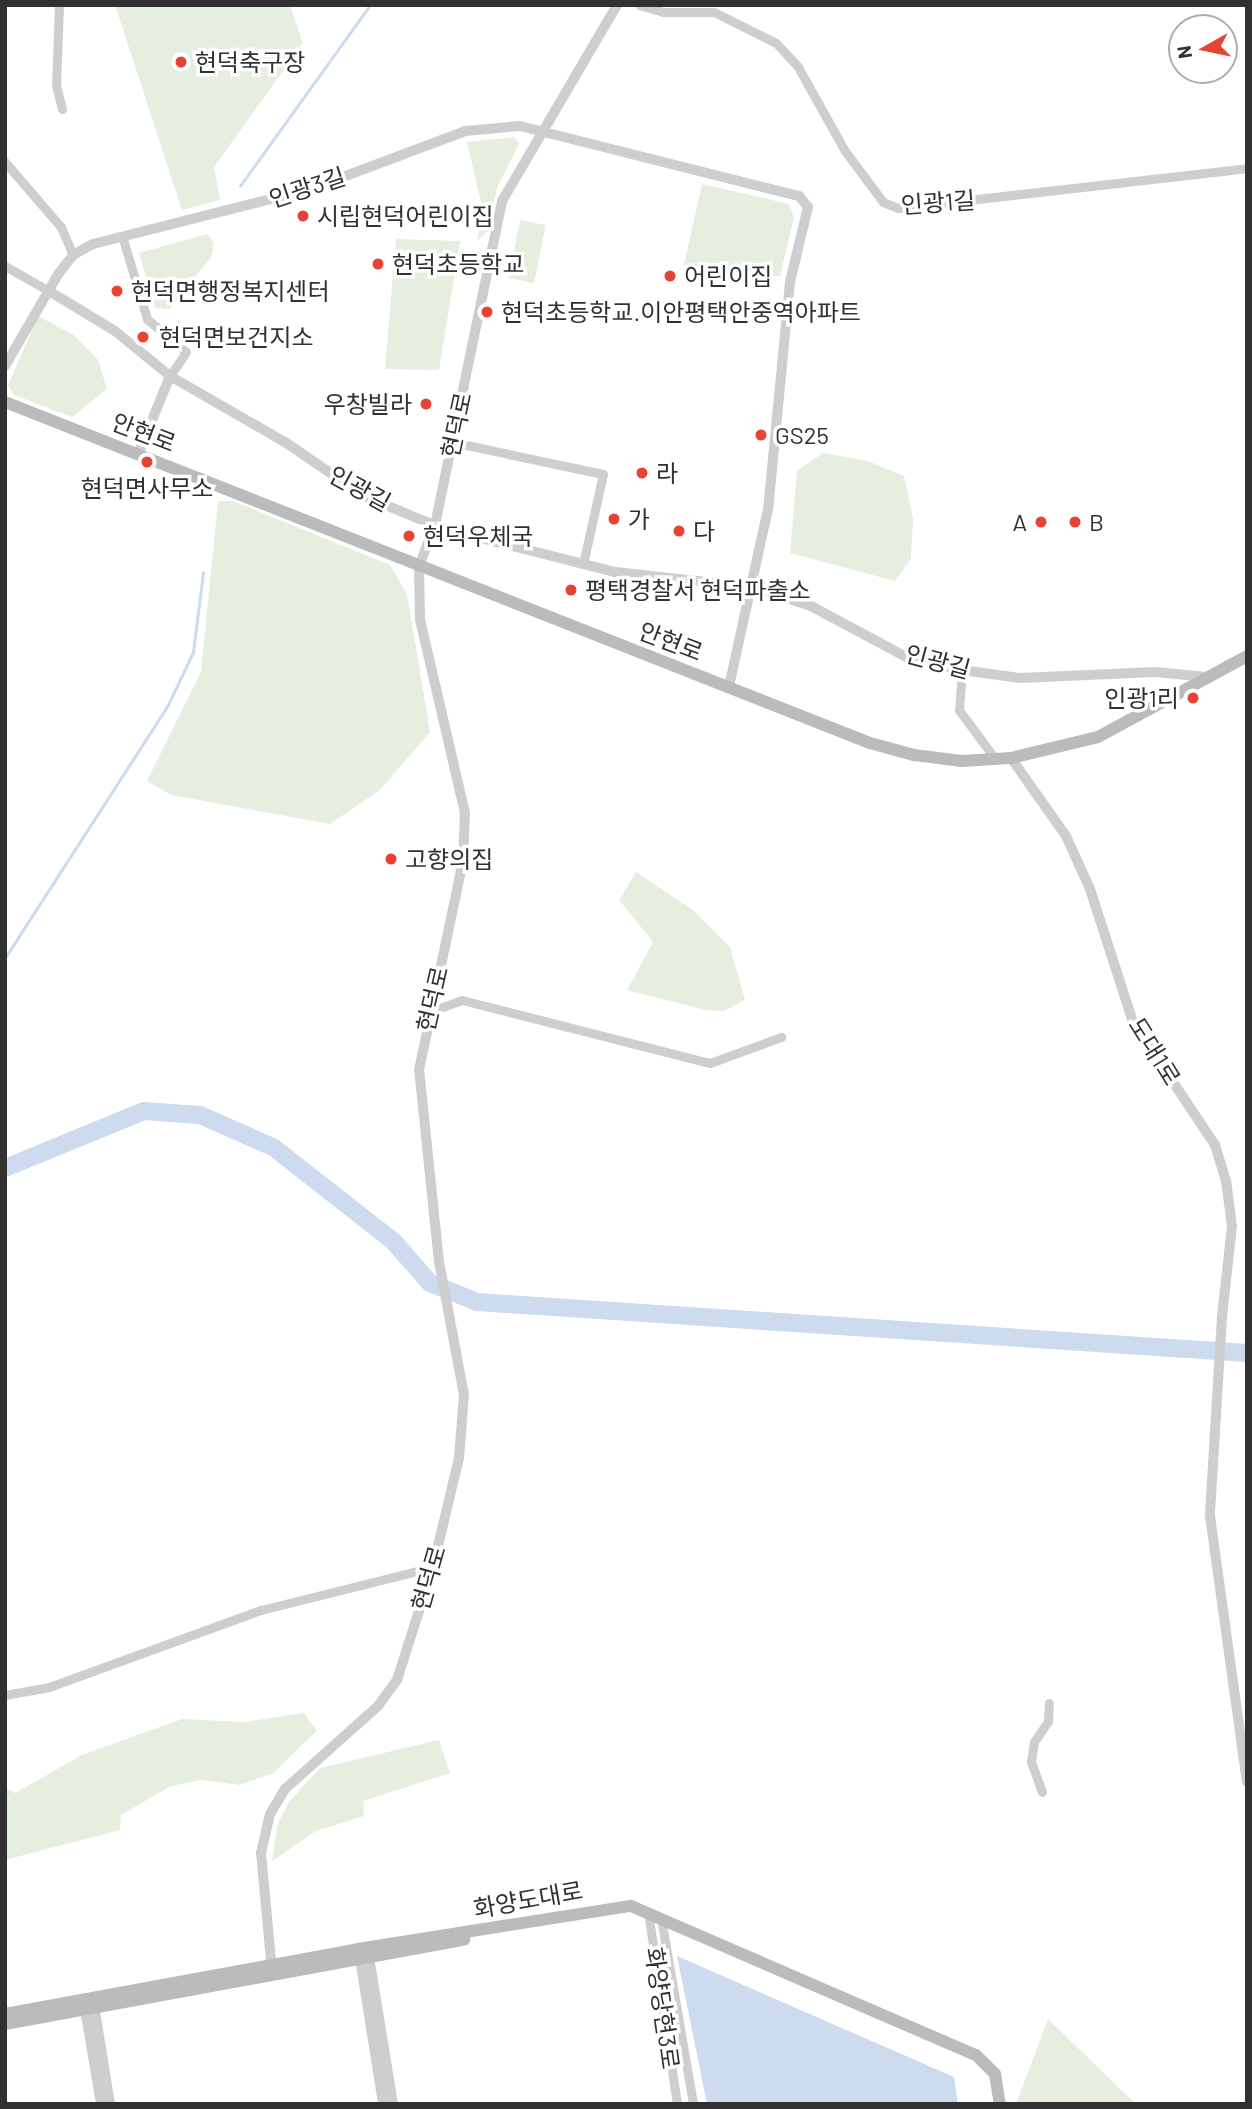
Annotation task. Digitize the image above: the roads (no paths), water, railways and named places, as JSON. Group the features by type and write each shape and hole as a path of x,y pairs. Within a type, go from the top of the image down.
{"main road":[{"name":"안현로","path":"5,402 139,452 419,566 870,743 914,755 996,760 1098,737 1247,656"},
{"name":"화양도대로","path":"5,2024 89,2004 617,1906 655,1918 976,2055 995,2074 1000,2104"},
{"name":"화양도대로","path":"655,1918 981,2063 989,2073 994,2104"},
{"name":"화양도대로","path":"5,2014 89,2004"}],"street":[{"path":"59,5 56,85 62,109"},
{"name":"현덕로","path":"272,1970 261,1853 270,1814 285,1789 378,1706 397,1680 433,1567 459,1458 463,1414 453,1332 442,1274 420,1093 420,1049 463,862 465,813 420,619 419,566 435,525 502,201 540,131 617,5"},
{"name":"인광1길","path":"639,5 663,12 714,12 776,43 798,67 845,152 883,202 898,208 1247,168"},
{"name":"인광3길","path":"73,255 122,236 311,189 454,134 502,126 540,131 805,200 808,207 789,282 768,509 752,587"},
{"path":"5,162 61,227 73,255 5,366"},
{"path":"122,236 148,319 186,352 170,376 139,452"},
{"name":"인광길","path":"5,266 115,331 170,376 285,442 364,496 435,525 615,572 752,587 811,606 909,659 962,670 1020,678 1156,672 1207,677"},
{"path":"452,442 603,474 583,564"},
{"path":"729,686 752,587"},
{"path":"962,670 959,710 996,760"},
{"name":"도대1로","path":"1011,758 1066,836 1090,889 1133,1022 1215,1145 1226,1181 1232,1226 1222,1317 1210,1516 1247,1781"},
{"path":"429,1012 462,1000 685,1060 710,1063 781,1037"},
{"path":"5,1695 48,1687 261,1610 433,1567"},
{"path":"1042,1792 1031,1761 1034,1742 1048,1721 1049,1703"},
{"name":"화양당현3로","path":"655,1918 677,2104"},
{"name":"화양당현3로","path":"655,1918 693,2104"},
{"path":"364,1953 383,2104"},
{"path":"364,1953 393,2104"},
{"path":"89,2004 101,2104"},
{"path":"89,2004 110,2104"}],"water":[{"path":"677,1956 954,2077 958,2104 707,2104"}],"waterway":[{"path":"240,186 370,5"},
{"path":"5,958 168,705 193,652 203,573"},
{"path":"5,1168 144,1111 200,1115 273,1147 393,1241 430,1283 477,1302 1247,1353"}],"place":[{"name":"현덕축구장","path":"181,62"},
{"name":"시립현덕어린이집","path":"303,216"},
{"name":"현덕초등학교","path":"378,264"},
{"name":"어린이집","path":"670,276"},
{"name":"현덕면행정복지센터","path":"117,291"},
{"name":"현덕초등학교.이안평택안중역아파트","path":"487,312"},
{"name":"현덕면보건지소","path":"143,337"},
{"name":"우창빌라","path":"426,404"},
{"name":"GS25","path":"761,435"},
{"name":"현덕면사무소","path":"147,462"},
{"name":"라","path":"642,473"},
{"name":"가","path":"614,519"},
{"name":"A","path":"1041,522"},
{"name":"B","path":"1075,522"},
{"name":"다","path":"679,531"},
{"name":"현덕우체국","path":"409,536"},
{"name":"평택경찰서 현덕파출소","path":"571,590"},
{"name":"인광1리","path":"1193,698"},
{"name":"고향의집","path":"391,859"}]}
